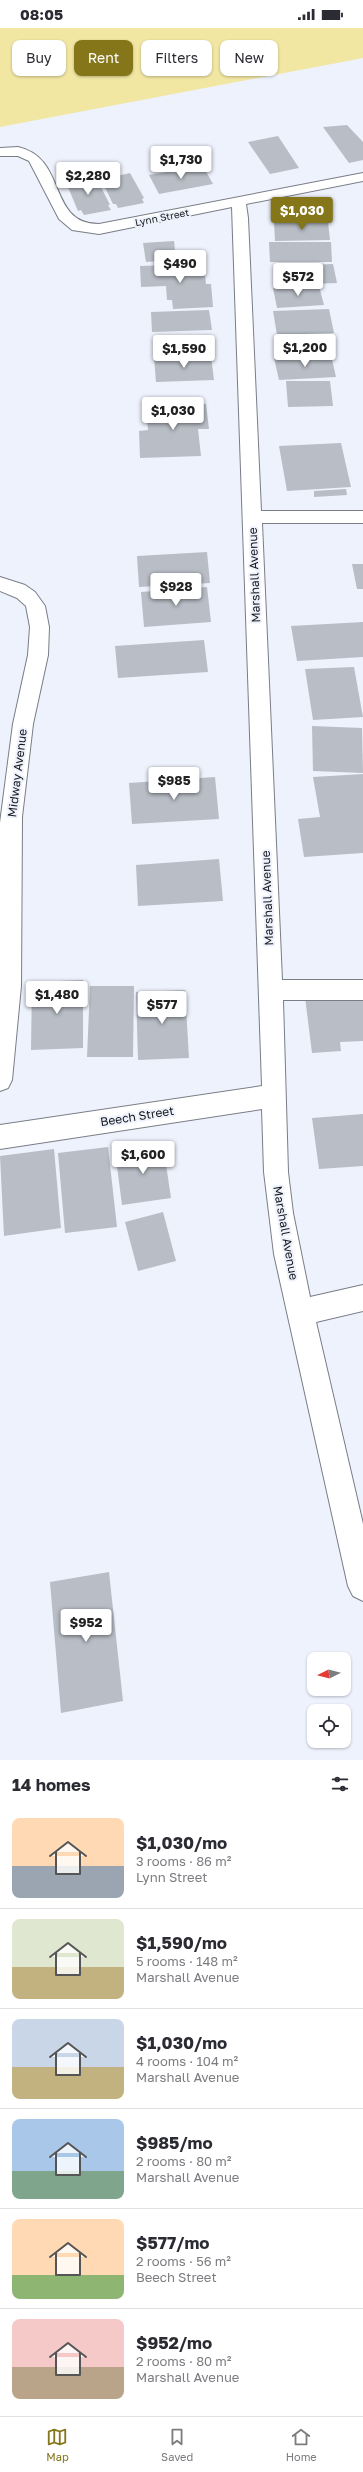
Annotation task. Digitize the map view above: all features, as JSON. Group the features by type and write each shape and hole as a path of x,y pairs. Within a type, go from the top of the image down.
{"street":[{"name":"Lynn Street","path":"0,152 18,151 28,153 35,159 66,220 73,226 85,229 99,229 363,177"},
{"name":"Marshall Avenue","path":"238,202 240,218 271,990 276,1172 280,1213 300,1312 363,1586"},
{"path":"252,517 363,517"},
{"name":"Midway Avenue","path":"0,584 26,593 35,603 38,630 37,654 23,724 11,819 9,864 12,952 10,996 0,1080"},
{"path":"271,990 363,990"},
{"name":"Beech Street","path":"0,1137 274,1096"},
{"path":"300,1312 363,1298"}],"shaded area":[{"path":"0,28 363,28 363,58 278,74 278,40 220,40 220,76 268,76 0,127"}],"building":[{"path":"347,125 363,142 363,160 349,163 323,127"},
{"path":"278,136 299,168 270,174 248,142"},
{"path":"203,166 213,184 159,194 149,175"},
{"path":"114,172 117,176 130,173 144,198 142,199 144,203 118,208 116,204 113,204 99,175"},
{"path":"91,177 93,180 97,179 111,210 84,215 81,210 78,211 65,180"},
{"path":"274,222 328,222 330,240 275,241"},
{"path":"174,241 176,260 146,262 143,243"},
{"path":"269,242 331,242 332,262 270,262"},
{"path":"204,264 206,284 211,284 213,307 173,309 172,300 167,300 166,286 141,287 140,266"},
{"path":"333,264 337,283 282,285 279,266"},
{"path":"319,286 324,305 277,308 273,288"},
{"path":"329,309 334,333 277,335 273,311"},
{"path":"209,310 212,330 152,332 151,312"},
{"path":"331,355 336,377 279,380 274,358"},
{"path":"211,356 214,380 156,382 154,358"},
{"path":"286,381 330,381 333,406 288,407"},
{"path":"206,404 209,429 198,429 201,456 140,458 139,431 148,430 146,406"},
{"path":"341,443 351,487 287,491 279,446"},
{"path":"346,489 347,495 314,497 314,491"},
{"path":"207,552 210,583 139,587 137,556"},
{"path":"352,564 363,564 363,589 357,589"},
{"path":"207,587 211,622 144,627 141,592"},
{"path":"363,622 363,657 297,661 291,626"},
{"path":"204,640 208,672 118,678 115,646"},
{"path":"354,667 363,717 313,720 305,669"},
{"path":"312,726 362,728 363,773 313,771"},
{"path":"363,774 363,853 304,857 298,819 320,817 313,777"},
{"path":"215,777 219,819 132,824 129,783"},
{"path":"219,859 223,901 138,906 136,865"},
{"path":"83,980 83,1048 31,1050 32,982"},
{"path":"90,986 134,986 133,1057 87,1057"},
{"path":"185,990 189,1058 138,1060 136,992"},
{"path":"363,994 363,1041 340,1042 341,1051 312,1053 305,997"},
{"path":"363,1114 363,1166 319,1169 312,1118"},
{"path":"163,1144 171,1198 122,1205 115,1151"},
{"path":"108,1147 117,1227 65,1233 58,1153"},
{"path":"54,1149 61,1228 4,1236 0,1156"},
{"path":"163,1212 176,1261 138,1271 125,1222"},
{"path":"109,1572 123,1701 61,1713 50,1582"}]}
